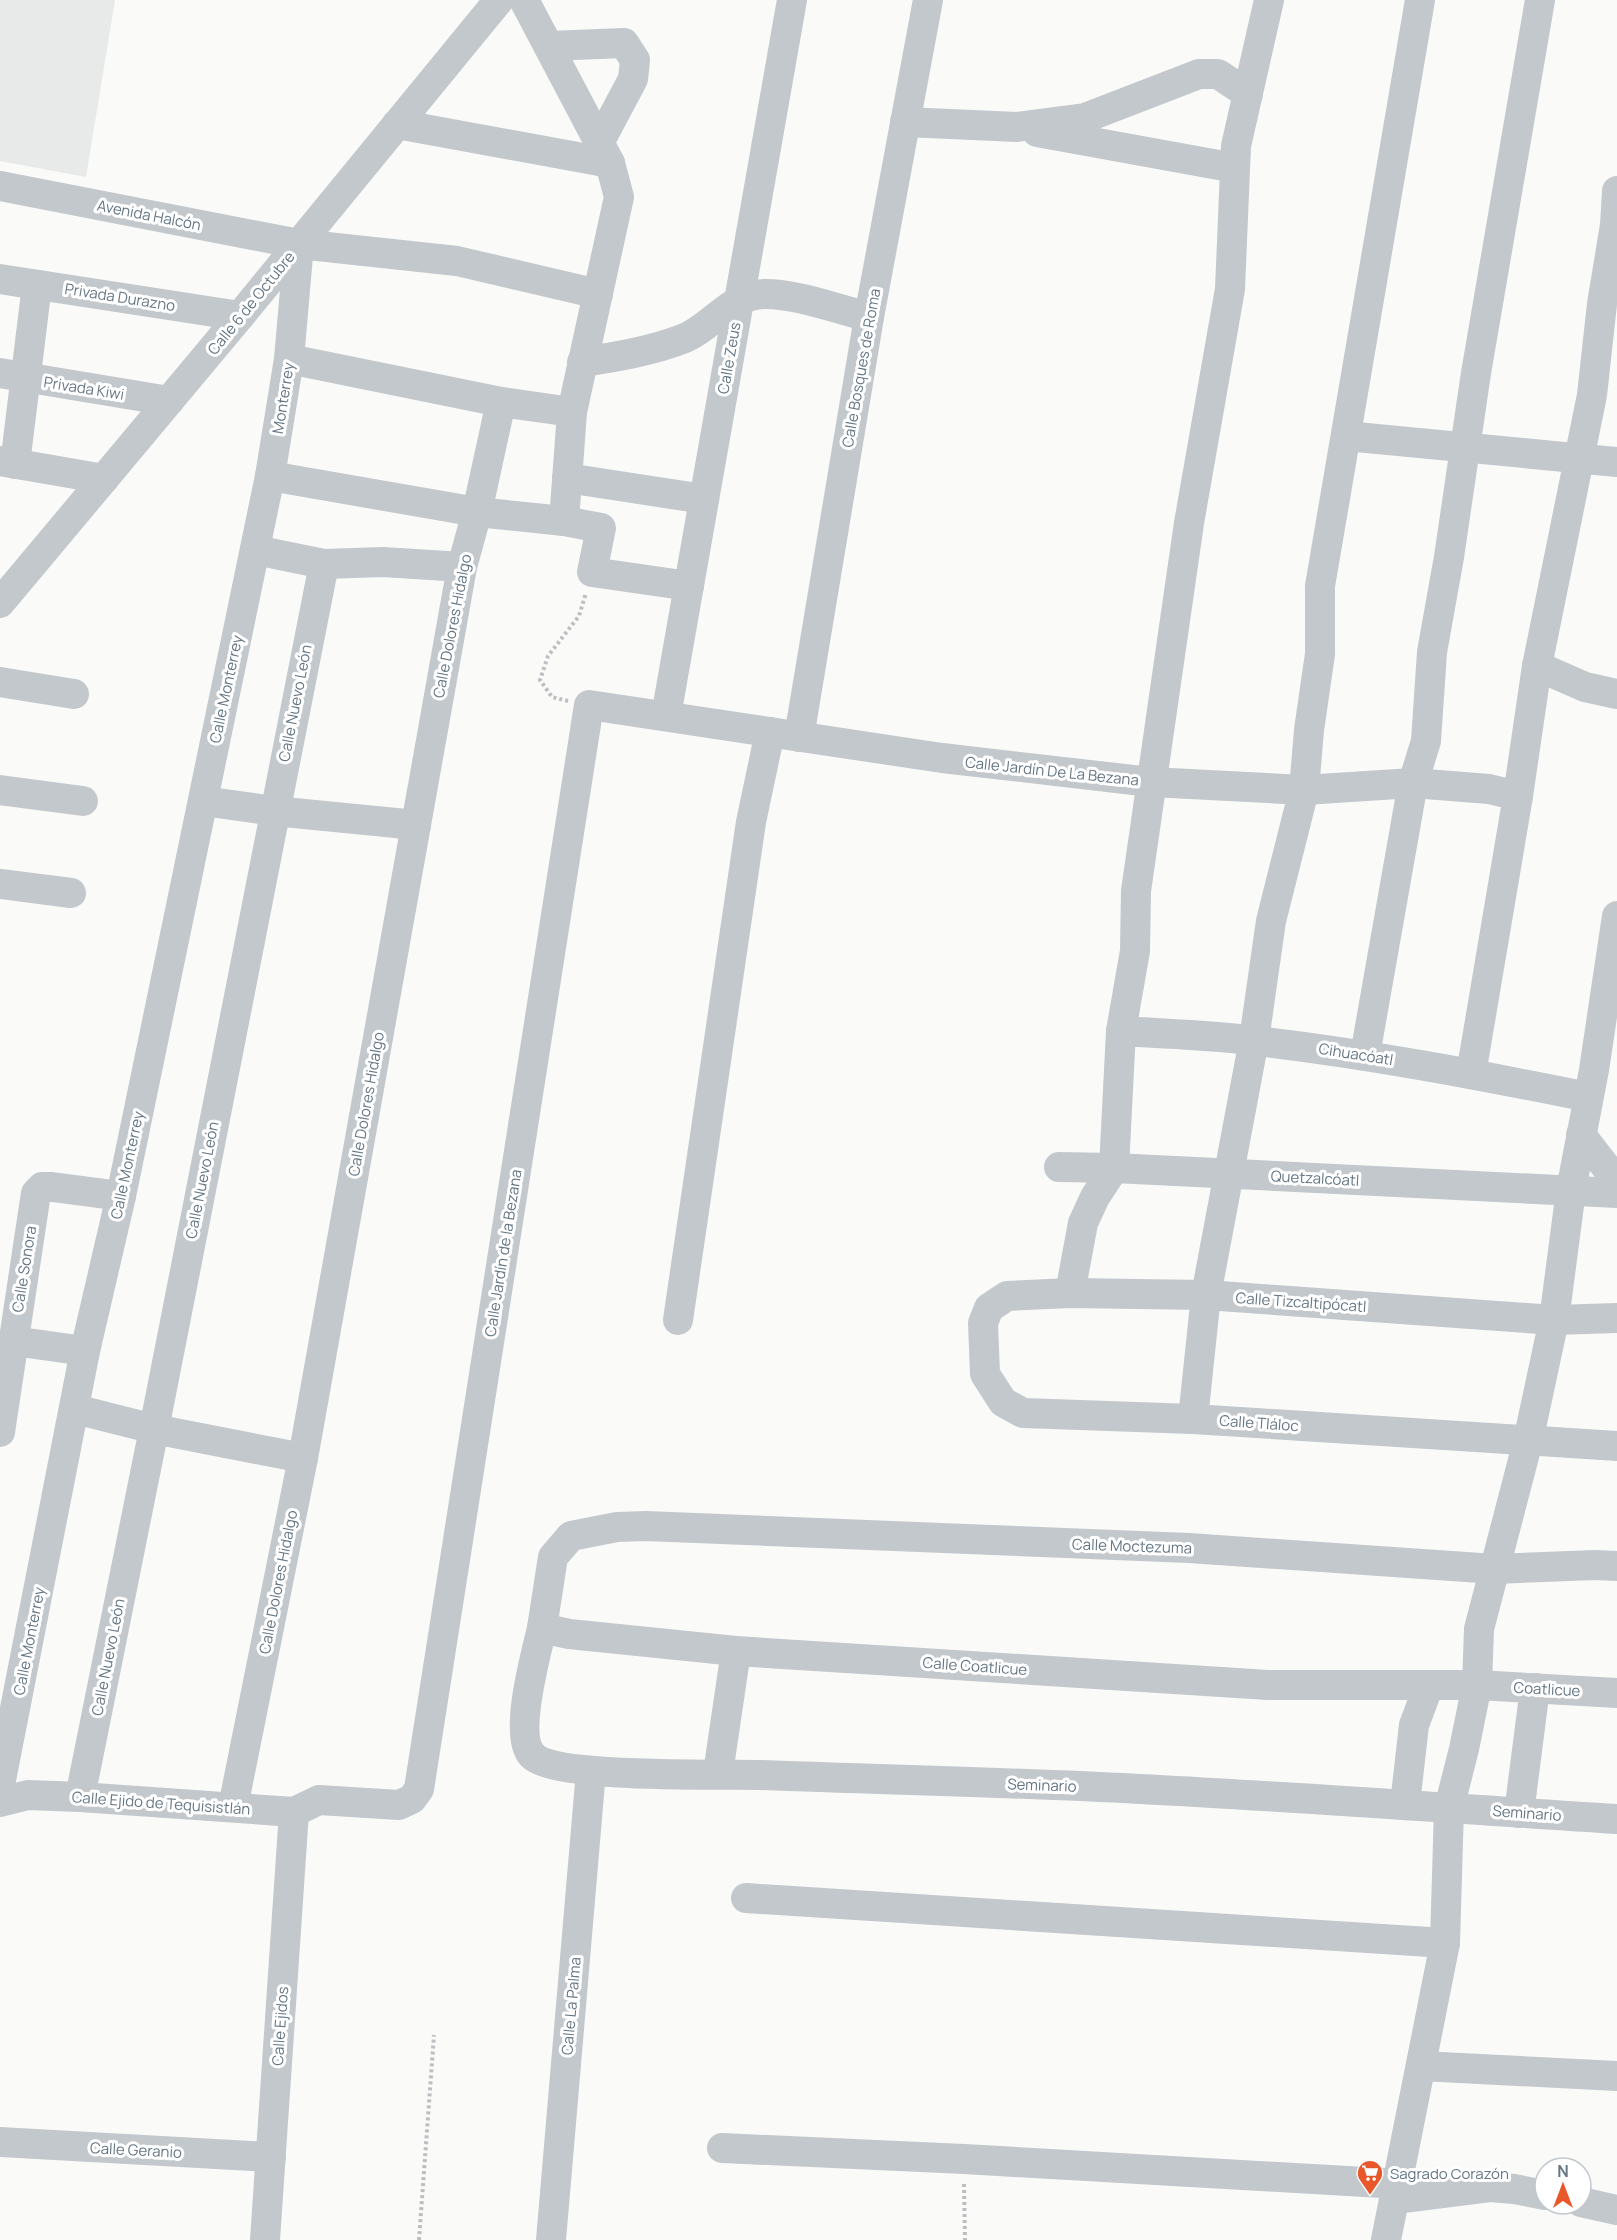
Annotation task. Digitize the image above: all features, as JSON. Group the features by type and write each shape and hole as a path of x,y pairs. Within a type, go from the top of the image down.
{"street":[{"name":"Calle 6 de Octubre","path":"5,589 104,479 498,0"},
{"path":"524,0 605,153 619,197 572,412 564,521"},
{"name":"Calle Zeus","path":"666,716 792,0"},
{"name":"Calle Bosques de Roma","path":"678,1320 751,822 785,735 869,317 928,0"},
{"path":"1070,1293 1083,1223 1095,1197 1114,1168 1121,1031 1135,951 1136,891 1189,523 1230,289 1236,146 1269,0"},
{"path":"1193,1419 1206,1295 1254,1040 1271,921 1304,790 1309,730 1320,654 1320,586 1420,0"},
{"path":"1365,1055 1413,783 1426,741 1432,652 1540,0"},
{"path":"549,46 624,43 635,60 633,79 605,153"},
{"path":"1082,129 1199,74 1218,74 1248,94"},
{"path":"905,122 1082,129 1235,168"},
{"path":"397,124 605,153"},
{"name":"Avenida Halcón","path":"0,186 299,244 457,261 598,294"},
{"path":"1472,1074 1537,666 1592,395 1602,304 1615,225 1617,192"},
{"name":"Monterrey","path":"255,550 289,359 299,244"},
{"name":"Privada Durazno","path":"0,279 240,316"},
{"path":"37,285 13,376 7,462 104,479"},
{"path":"582,363 628,355 687,337 739,300 763,294 790,297 869,317"},
{"path":"289,359 501,402 572,412"},
{"name":"Privada Kiwi","path":"13,376 168,401"},
{"name":"Calle Dolores Hidalgo","path":"233,1807 303,1458 462,567 477,512 501,402"},
{"path":"1346,436 1617,462"},
{"path":"270,476 477,512 564,521 601,528"},
{"path":"567,478 704,499"},
{"path":"612,485 592,572 689,586"},
{"path":"255,550 324,564 383,562 462,567"},
{"name":"Calle Monterrey","path":"7,1789 85,1351 121,1196 255,550"},
{"name":"Calle Nuevo León","path":"80,1797 324,564"},
{"path":"1537,666 1585,687 1617,694"},
{"path":"0,682 74,694"},
{"name":"Calle Jardín De La Bezana","path":"589,705 942,759 1152,782 1304,790 1413,783 1489,789 1518,796"},
{"name":"Calle Jardín de la Bezana","path":"294,1812 319,1800 399,1805 412,1799 419,1789 589,705"},
{"path":"0,790 83,801"},
{"path":"203,801 274,811 416,825"},
{"path":"0,884 71,893"},
{"path":"1386,2240 1445,1943 1449,1808 1464,1749 1488,1686 1479,1629 1528,1441 1554,1320 1571,1190 1581,1135 1600,1079 1617,916"},
{"name":"Cihuacóatl","path":"1121,1031 1254,1040 1365,1055 1472,1074 1600,1079"},
{"path":"1581,1135 1617,1180"},
{"name":"Quetzalcóatl","path":"1059,1167 1617,1193"},
{"name":"Calle Sonora","path":"0,1432 36,1193 42,1187 52,1187 121,1196"},
{"name":"Calle Tizcaltipócatl","path":"989,1308 1007,1296 1070,1293 1206,1295 1554,1320 1617,1318"},
{"name":"Calle Tláloc","path":"989,1308 983,1323 985,1374 1003,1402 1023,1413 1193,1419 1617,1446"},
{"path":"13,1341 85,1351"},
{"path":"75,1410 154,1429 303,1458"},
{"name":"Calle Moctezuma","path":"542,1628 553,1557 571,1536 617,1527 646,1526 1189,1548 1495,1569 1617,1566"},
{"name":"Calle Coatlicue","path":"542,1628 569,1634 736,1651 1268,1685 1488,1686"},
{"name":"Seminario","path":"542,1628 527,1693 525,1736 530,1753 542,1762 591,1771 718,1773 1139,1789 1617,1818"},
{"path":"718,1773 736,1651"},
{"path":"1397,1685 1414,1725"},
{"path":"1405,1804 1414,1725 1429,1685"},
{"path":"1488,1686 1530,1725"},
{"name":"Coatlicue","path":"1488,1686 1617,1693"},
{"path":"1519,1813 1535,1688"},
{"name":"Calle La Palma","path":"551,2240 591,1771"},
{"name":"Calle Ejido de Tequisistlán","path":"7,1789 80,1797 294,1812"},
{"name":"Calle Ejidos","path":"265,2240 294,1812"},
{"path":"746,1898 1445,1943"},
{"path":"1421,2066 1617,2076"},
{"name":"Calle Geranio","path":"0,2142 271,2157"},
{"path":"722,2148 964,2159 1397,2192 1490,2187 1533,2193"},
{"path":"1593,2205 1617,2210"}],"path":[{"path":"589,705 552,698 540,680 548,656 579,616 592,572"},
{"path":"419,2240 434,2035"},
{"path":"964,2159 965,2240"}],"shaded area":[{"path":"0,0 115,0 86,177 0,161"}],"place":[{"name":"Sagrado Corazón","path":"1370,2196"}]}
